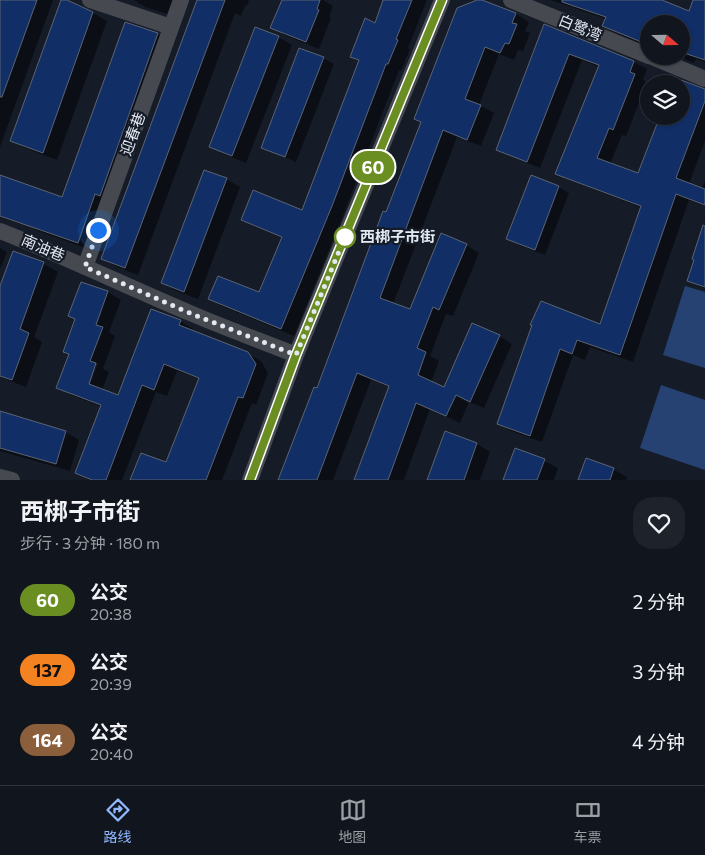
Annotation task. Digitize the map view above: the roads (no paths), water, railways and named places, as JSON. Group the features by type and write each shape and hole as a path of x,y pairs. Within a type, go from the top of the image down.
{"street":[{"path":"90,0 171,27"},
{"name":"迎春巷","path":"85,267 181,0"},
{"path":"250,480 296,355 442,0"},
{"name":"白鹭湾","path":"511,0 640,52"},
{"name":"白鹭湾","path":"671,65 705,79"},
{"name":"南油巷","path":"0,231 59,254 192,314 296,355"},
{"path":"0,477 12,480"}],"place":[{"name":"西梆子市街","path":"345,237"}]}
